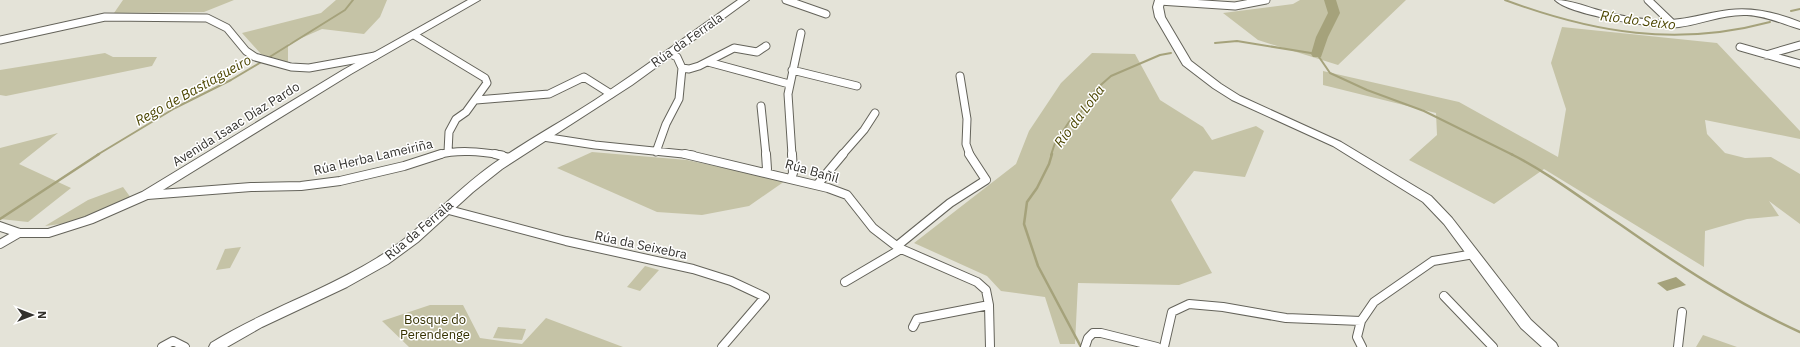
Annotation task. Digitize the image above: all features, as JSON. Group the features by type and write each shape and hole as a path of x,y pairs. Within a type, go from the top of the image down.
{"street":[{"name":"Avenida Isaac Díaz Pardo","path":"0,226 19,233 49,232 68,227 146,195 375,56 475,0"},
{"name":"Rúa da Ferrala","path":"216,347 270,318 359,275 384,260 408,242 478,181 509,158 611,94 744,0"},
{"path":"786,0 826,14"},
{"path":"1266,0 1234,3 1160,0 1158,7 1160,17 1182,57 1199,73 1236,98 1337,144 1414,191 1439,210 1526,324 1551,347"},
{"path":"1560,0 1596,12 1651,23 1673,24 1696,21 1731,12 1743,11 1771,16 1800,26"},
{"path":"1648,0 1673,24"},
{"path":"0,40 105,17 207,18 228,28 246,51 255,57 291,67 310,68 375,56"},
{"path":"791,178 793,174 788,94 801,33"},
{"path":"414,35 485,78 487,83 466,112 456,119 449,132 448,152"},
{"path":"1766,55 1800,45"},
{"path":"682,68 689,69 708,62 734,48 757,52 766,46"},
{"path":"1740,48 1800,64"},
{"path":"656,152 666,124 679,99 682,68 677,57 669,53"},
{"path":"708,62 789,84"},
{"path":"792,70 857,86"},
{"path":"845,282 899,248 950,202 986,180 968,152 966,144 967,119 960,76"},
{"path":"476,100 549,94 584,77 611,94"},
{"path":"761,106 767,169 765,172"},
{"path":"817,185 864,130 875,113"},
{"name":"Rúa Bañil","path":"544,137 595,145 692,155 791,178 847,195 873,228 899,248 977,282 986,290 990,305 990,347"},
{"name":"Rúa Herba Lameiriña","path":"146,195 251,187 301,186 324,183 404,166 448,152 474,152 501,155 509,158"},
{"name":"Rúa da Seixebra","path":"445,209 566,241 693,269 732,281 765,297 722,347"},
{"path":"0,244 19,233"},
{"path":"1362,347 1357,337 1361,321 1374,302 1433,261 1474,254"},
{"path":"1444,296 1493,347"},
{"path":"1164,347 1172,312 1189,304 1223,307 1286,318 1361,321"},
{"path":"913,327 917,319 990,305"},
{"path":"1678,347 1682,312"},
{"path":"1085,347 1088,338 1093,333 1101,333 1157,347"},
{"path":"162,347 173,341 185,347"}],"green space":[{"path":"123,0 234,0 204,12 114,13"},
{"path":"336,0 387,0 380,17 364,34 322,29 288,44 288,64 261,54 242,33 321,13"},
{"path":"1300,0 1406,0 1338,65 1258,40 1223,13 1293,4"},
{"path":"1562,27 1717,43 1800,131 1800,139 1705,120 1707,134 1725,153 1745,158 1771,157 1800,174 1800,224 1769,201 1779,216 1747,219 1705,231 1704,267 1544,169 1494,204 1409,160 1437,135 1436,113 1323,85 1323,71 1459,102 1558,157 1566,109 1551,63"},
{"path":"105,53 113,57 157,57 152,66 6,96 0,95 0,70"},
{"path":"1092,53 1135,54 1160,100 1203,127 1212,140 1256,126 1264,131 1245,177 1194,171 1171,200 1212,273 1179,285 1078,283 1075,344 1060,344 1045,297 1001,291 987,276 914,243 1016,164 1029,131 1061,83"},
{"path":"58,133 19,164 71,188 28,222 0,219 0,148"},
{"path":"592,152 687,160 785,181 749,206 702,215 657,212 557,168"},
{"path":"123,187 131,198 68,223 45,226 88,200"},
{"path":"241,247 230,268 216,270 225,249"},
{"path":"645,266 659,270 640,291 627,287"},
{"name":"Bosque do Perendenge","path":"430,305 463,305 480,338 522,344 546,318 623,347 409,347 382,321"},
{"path":"498,327 526,329 522,340 493,338"},
{"path":"1703,335 1737,347 1696,347"}],"shaded area":[{"path":"1676,277 1686,285 1667,291 1657,283"}],"waterway":[{"name":"Rego de Bastiagueiro","path":"268,58 345,10 353,0"},
{"name":"Río da Loba","path":"1317,54 1322,37 1334,13 1330,0"},
{"name":"Río do Seixo","path":"1505,0 1571,21 1636,33 1669,35 1702,34 1736,30 1770,22"},
{"name":"Río do Seixo","path":"1791,11 1800,9"},
{"path":"1215,43 1237,41 1317,54 1330,73 1367,90 1424,111 1511,154"},
{"name":"Río da Loba","path":"1051,155 1055,143 1069,122 1081,112 1095,90 1111,76 1160,55 1171,53"},
{"name":"Rego de Bastiagueiro","path":"97,155 175,108 231,80 263,61"},
{"name":"Rego de Bastiagueiro","path":"0,219 99,154"},
{"name":"Río da Loba","path":"1052,154 1049,164 1037,188 1027,202 1024,224 1038,266 1081,347"},
{"path":"1511,154 1553,179 1664,255 1708,283 1753,309 1800,332"}]}
